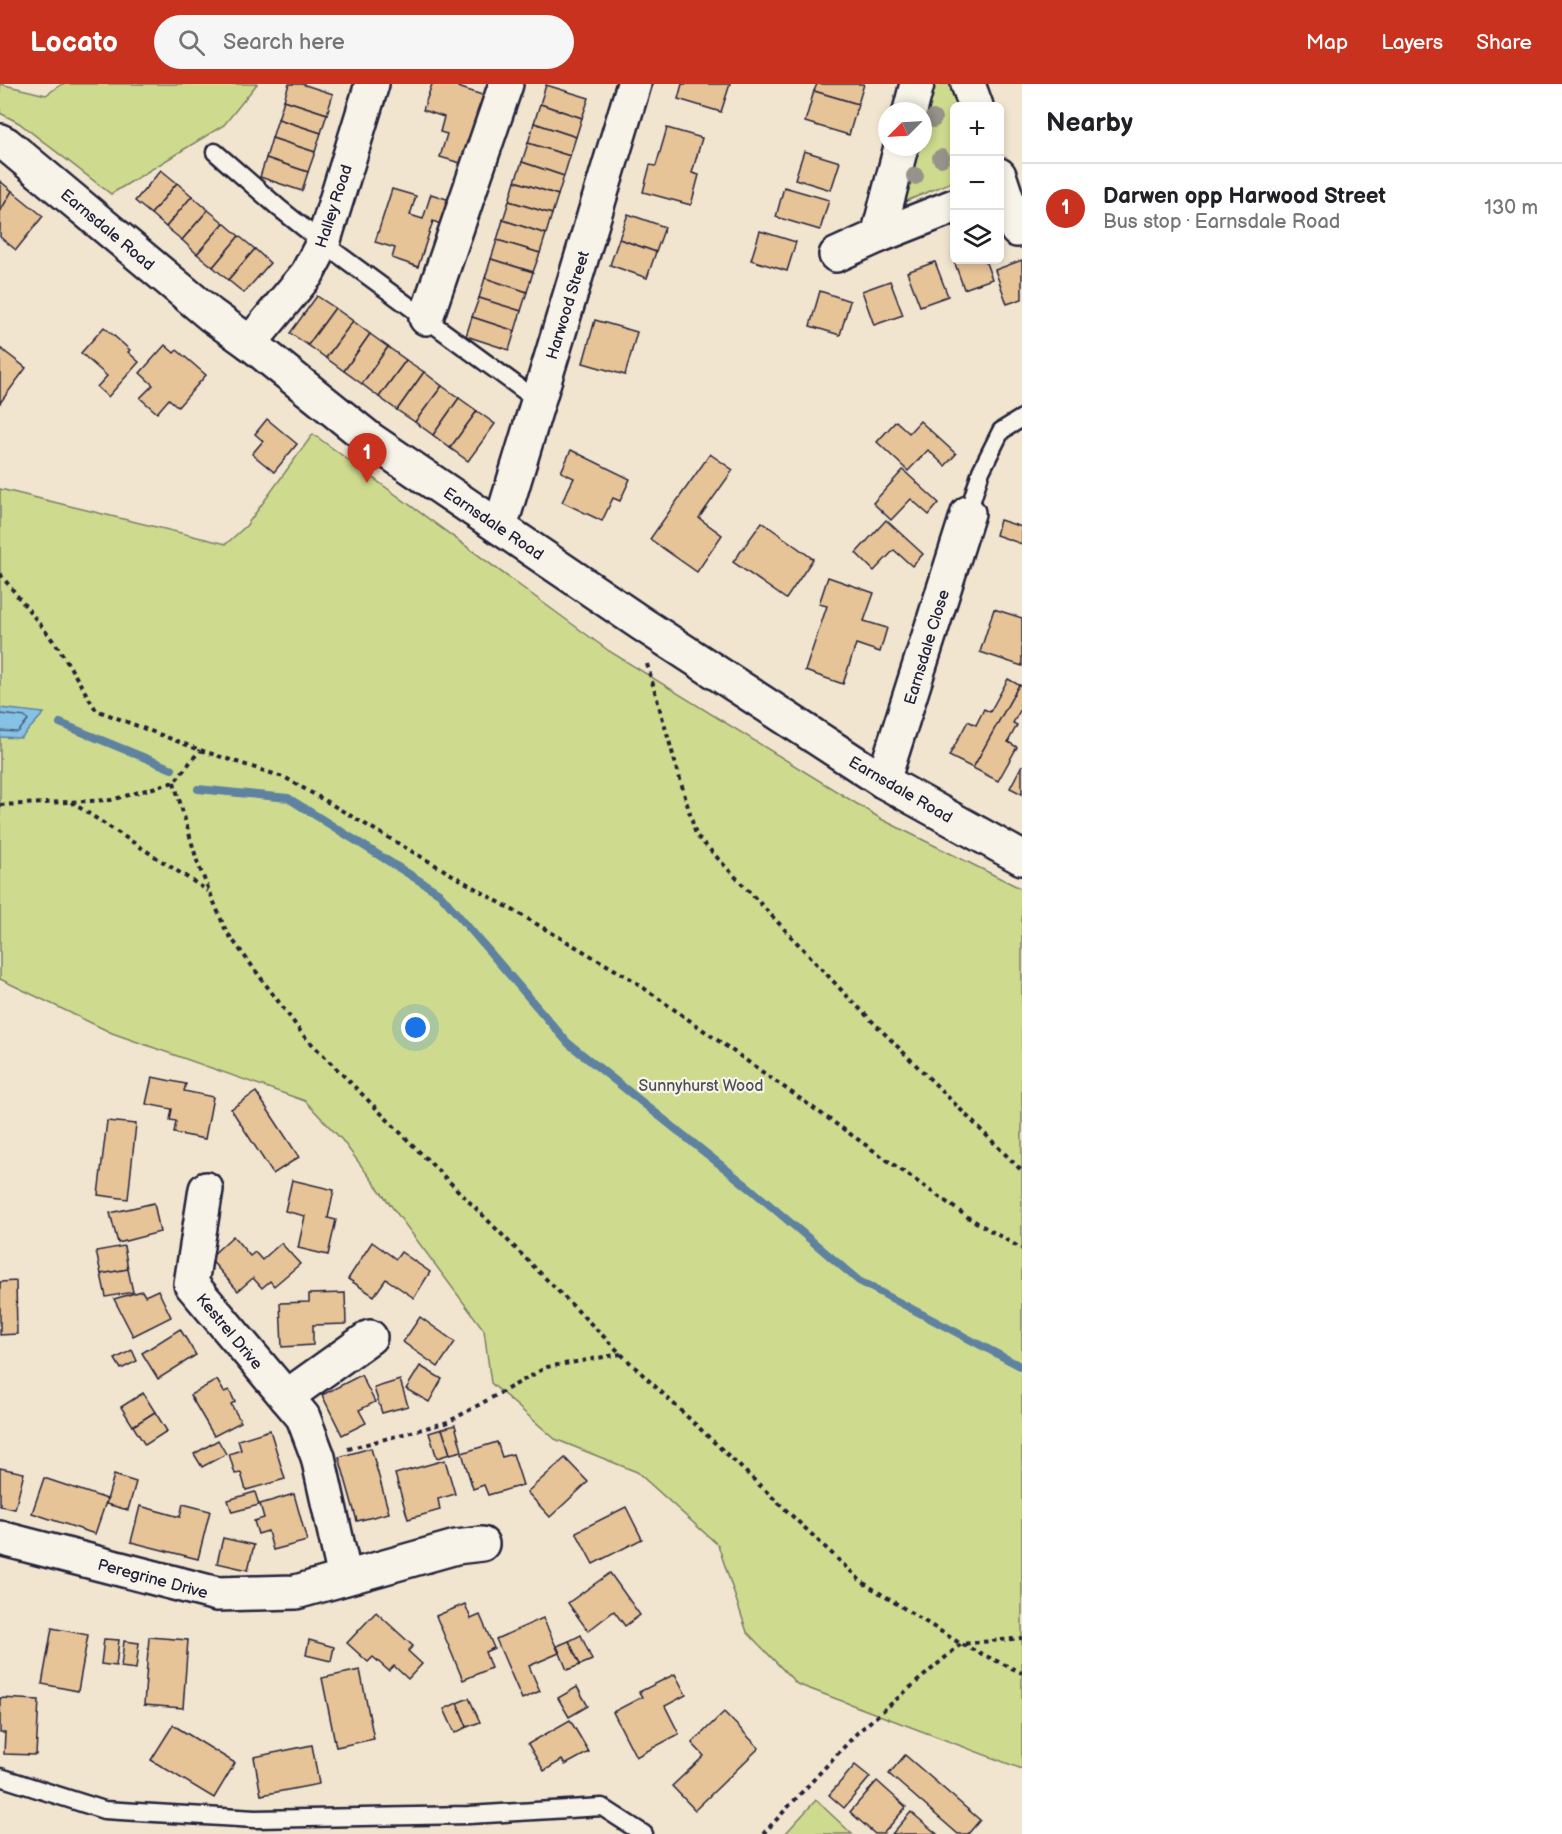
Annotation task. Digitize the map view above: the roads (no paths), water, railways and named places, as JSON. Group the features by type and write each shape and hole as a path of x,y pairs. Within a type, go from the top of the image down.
{"street":[{"name":"Halley Road","path":"250,344 307,274 323,243 372,84"},
{"path":"426,318 507,84"},
{"name":"Harwood Street","path":"500,527 634,84"},
{"path":"912,102 917,84"},
{"path":"968,84 975,102"},
{"name":"Earnsdale Road","path":"0,141 211,315 371,440 642,624 884,781 1022,858"},
{"path":"878,236 899,156"},
{"path":"1004,193 1017,230"},
{"path":"836,255 950,208"},
{"name":"Earnsdale Close","path":"884,781 968,513"},
{"name":"Kestrel Drive","path":"206,1189 191,1284 303,1417 318,1457 345,1578"},
{"path":"286,1397 370,1337"},
{"name":"Peregrine Drive","path":"0,1538 217,1594 296,1592 456,1547 482,1544"}],"lane":[{"path":"215,152 323,243 538,401"},
{"path":"968,513 981,471 1001,431 1022,418"},
{"path":"0,1776 104,1810 255,1819 469,1815 602,1807 644,1834"}],"water":[{"path":"0,708 44,713 21,738 0,737"}],"waterway":[{"path":"60,723 172,769"},
{"path":"198,789 288,798 439,893 568,1043 752,1190 859,1281 1022,1367"}],"place":[{"name":"Darwen opp Harwood Street","path":"367,483"}],"park label":[{"name":"Sunnyhurst Wood","path":"701,1085"}]}
